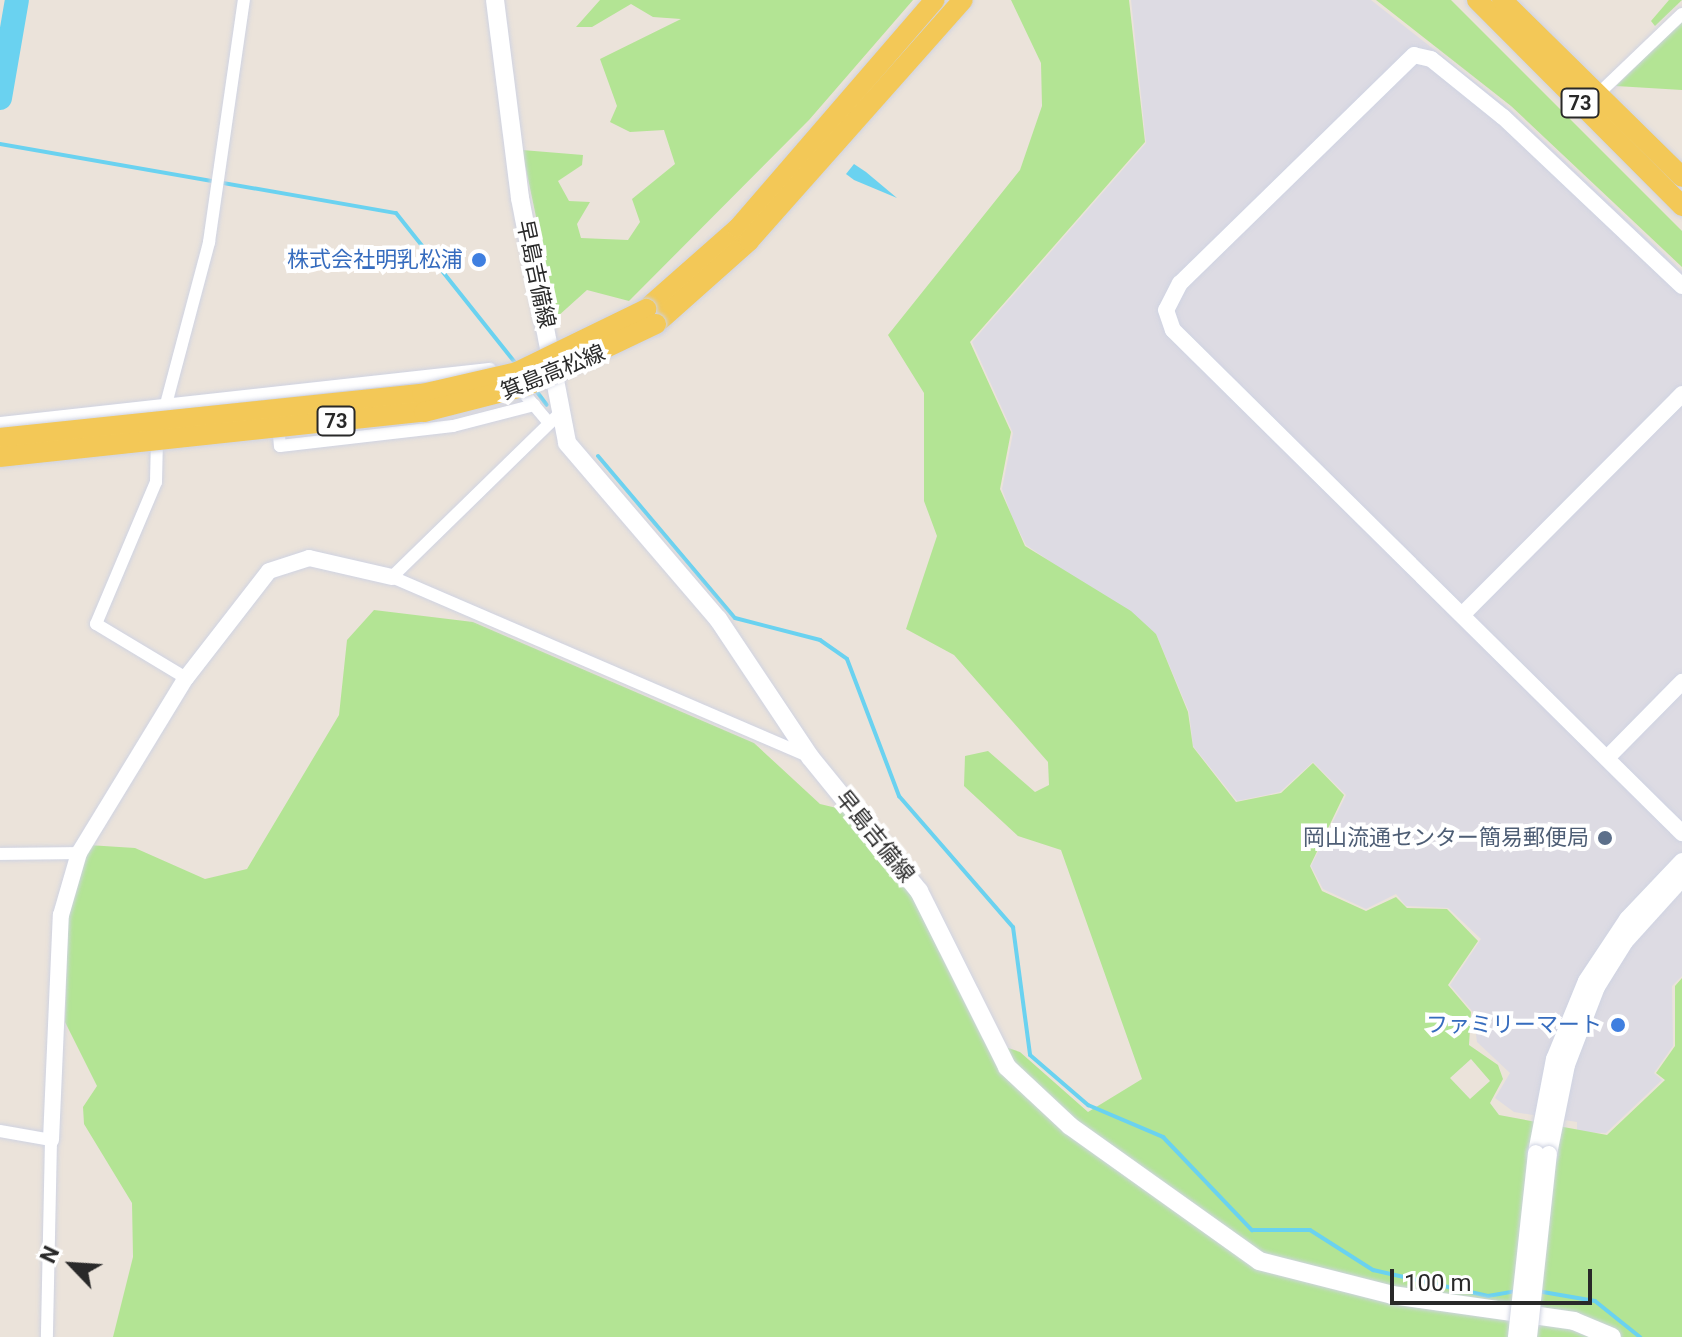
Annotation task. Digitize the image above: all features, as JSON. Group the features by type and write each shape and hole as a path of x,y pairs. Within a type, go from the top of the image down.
{"main road":[{"name":"早島吉備線","path":"495,0 520,198 554,418 576,456 718,619 810,757 919,891 1007,1067 1166,1199 1284,1272 1574,1321 1612,1337"},
{"name":"箕島高松線","path":"0,438 422,394 517,372 651,317 738,228 935,0"},
{"name":"箕島高松線","path":"0,457 424,412 537,382 651,317 749,241 963,0"},
{"name":"73","path":"1477,0 1682,177"},
{"name":"73","path":"1502,0 1682,206"}],"street":[{"path":"186,678 96,624 156,482 157,438 171,405 209,242 216,176 244,0"},
{"path":"1591,101 1682,14"},
{"path":"1682,286 1503,117 1431,59 1414,55 1173,291 1166,310 1173,330 1682,833"},
{"path":"0,423 276,395 488,369 505,371 534,405 554,418 392,577"},
{"path":"1462,615 1682,394"},
{"path":"276,395 280,446 453,426 534,405"},
{"path":"47,1337 51,1140 61,915 79,853 186,678 269,571 309,558 392,577 810,757"},
{"path":"1607,758 1682,682"},
{"path":"0,854 79,853"},
{"path":"1516,1337 1554,1059 1586,981 1627,919 1682,861"},
{"path":"1529,1337 1543,1154 1567,1065 1597,987 1634,930 1682,879"},
{"path":"0,1131 51,1140"}],"shaded area":[{"path":"1131,0 1371,0 1511,110 1682,271 1682,976 1672,986 1673,1046 1654,1073 1662,1080 1606,1133 1577,1132 1577,1122 1514,1112 1495,1098 1510,1073 1477,1042 1473,1012 1450,985 1481,939 1448,908 1406,906 1396,894 1366,909 1323,889 1311,866 1346,795 1313,762 1280,792 1237,801 1193,746 1189,712 1156,634 1026,545 1012,517 1002,489 1013,433 972,342 1146,143"}],"green space":[{"path":"600,0 913,0 809,120 629,301 587,290 557,317 522,150 583,155 582,165 558,181 569,201 590,202 577,224 581,238 628,240 640,222 632,199 675,164 664,130 630,132 610,122 617,106 600,59 681,19 653,17 631,4 592,27 576,27"},
{"path":"1011,0 1129,0 1145,142 970,342 1011,432 1000,489 1025,546 1131,611 1156,634 1188,712 1193,747 1236,802 1281,793 1313,763 1344,795 1310,866 1322,891 1366,911 1396,897 1407,908 1447,909 1478,941 1448,985 1471,1012 1469,1045 1498,1065 1503,1079 1490,1103 1499,1115 1607,1135 1665,1080 1656,1073 1675,1046 1675,986 1682,978 1682,1337 113,1337 133,1257 132,1203 84,1124 83,1107 97,1086 65,1022 68,918 88,845 135,848 205,879 247,869 339,715 347,640 374,610 473,622 754,743 820,804 845,810 915,899 984,1040 1020,1052 1088,1112 1142,1079 1061,850 1018,836 964,786 965,756 988,751 1035,792 1049,785 1048,762 954,655 906,629 937,536 924,501 924,393 888,335 1020,170 1042,106 1041,63","holes":["1471,1059 1490,1081 1470,1099 1450,1078"]},
{"path":"1376,0 1451,0 1682,231 1682,267 1511,106"},
{"path":"1669,0 1682,0 1655,26 1651,21"},
{"path":"1682,20 1682,90 1616,86"}],"water":[{"path":"854,164 866,172 897,198 846,174"}],"waterway":[{"path":"0,98 17,0"},
{"path":"0,144 396,213 517,365"},
{"path":"534,388 547,405"},
{"path":"598,456 735,618 820,640 847,659 899,796 1013,927 1030,1055 1088,1105 1163,1137 1252,1230 1310,1230 1373,1270 1488,1296 1516,1291"},
{"path":"1537,1291 1595,1301 1640,1337"}],"place":[{"name":"株式会社明乳松浦","path":"479,260"},
{"name":"岡山流通センター簡易郵便局","path":"1605,838"},
{"name":"ファミリーマート","path":"1618,1025"}]}
